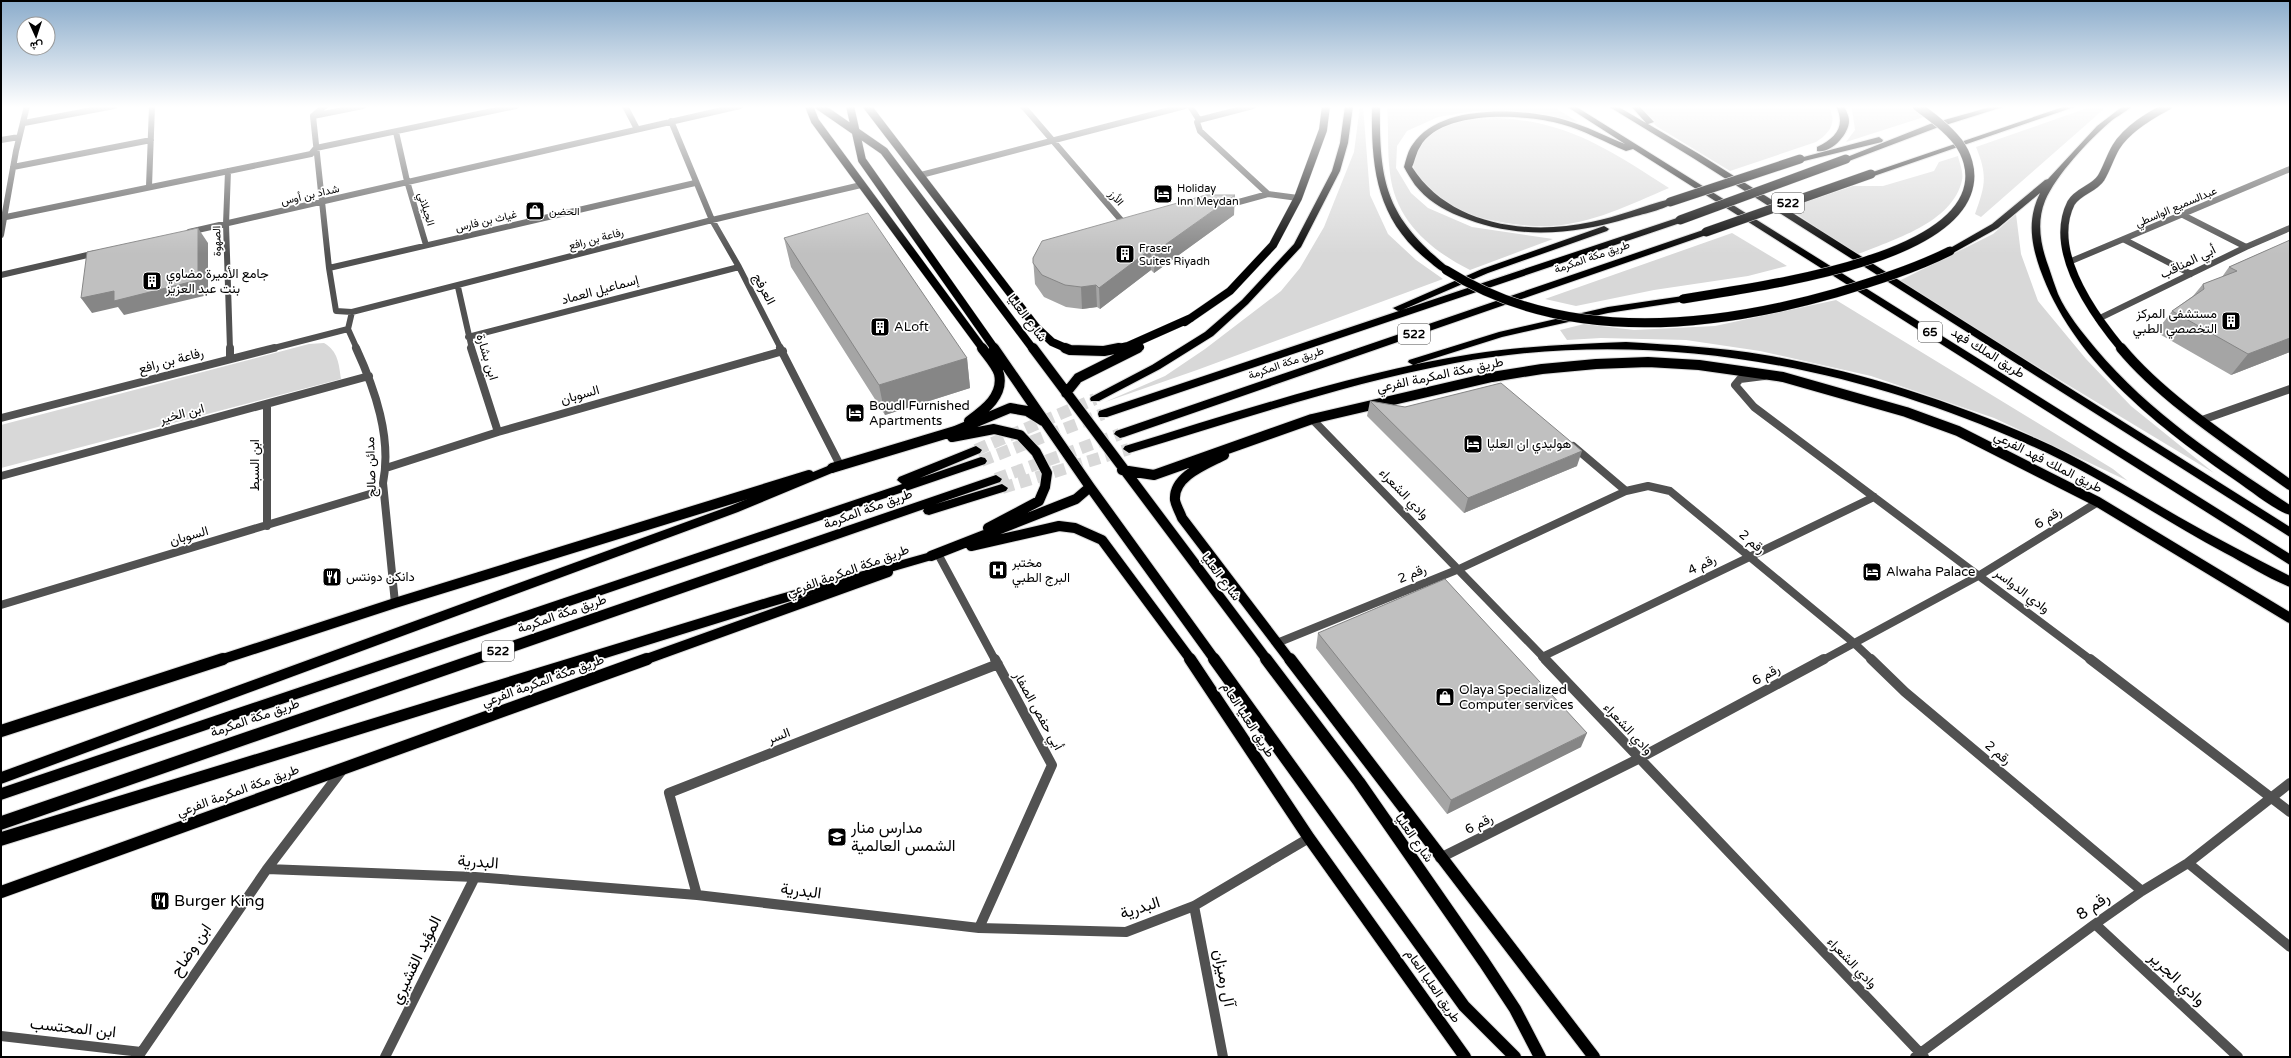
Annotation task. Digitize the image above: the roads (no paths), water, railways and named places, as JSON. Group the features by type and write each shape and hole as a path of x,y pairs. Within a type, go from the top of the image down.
{"highway":[{"path":"1095,399 1156,367 1208,334 1245,302 1298,245 1336,171 1340,155"},
{"path":"1377,155 1383,195 1396,222 1424,254 1446,270 1480,289 1500,297 1570,317 1631,324 1665,324 1727,318 1827,296 1905,271 1950,251 1995,226 2051,179 2072,155"},
{"path":"1411,155 1408,167 1419,186 1434,199 1470,217 1512,229 1561,230 1587,226 1670,202 1811,155"},
{"path":"1644,155 1666,165"},
{"name":"طريق الملك فهد","path":"1650,155 2290,560"},
{"path":"1800,158 1806,155"},
{"name":"طريق مكة المكرمة","path":"1103,414 1304,348 1680,220 1856,155"},
{"name":"طريق مكة المكرمة","path":"1120,434 1926,155"},
{"path":"1129,449 1499,335 1608,310 1684,299 1805,278 1918,241 1948,220 1959,208 1970,186 1971,175 1965,155"},
{"name":"طريق الملك فهد","path":"1696,156 2290,533"},
{"path":"2051,179 2038,209 2036,240 2043,272 2057,302 2073,328 2118,379 2177,433 2233,474 2290,511"},
{"path":"1304,348 1486,271 1627,221 1670,202"},
{"path":"1287,400 1424,366 1486,354 1617,344 1664,346 1757,356 1853,376 1921,398 2031,441 2099,476 2290,582"},
{"name":"طريق مكة المكرمة","path":"1,794 775,532 978,456"},
{"path":"1,778 734,509 840,465"},
{"name":"طريق مكة المكرمة","path":"1,823 144,772 778,557 999,484"},
{"path":"1,839 770,602 938,554"}],"main road":[{"path":"840,155 962,318 999,373 1000,384 991,405 955,431"},
{"path":"861,155 862,160 1090,486 1464,1006 1515,1057"},
{"name":"شارع العليا","path":"887,155 1066,392 1122,470 1359,782 1515,1009 1540,1057"},
{"path":"906,155 1036,327 1052,342 1070,350 1117,350 1191,318"},
{"path":"1066,392 1078,378 1124,356 1191,318 1230,291 1273,245 1298,198 1314,155"},
{"path":"2112,155 2099,181 2072,200 2064,228 2069,262 2078,289 2098,319 2144,372 2202,420 2290,485"},
{"name":"طريق مكة المكرمة الفرعي","path":"1122,470 1154,475 1312,418 1542,369 1596,364 1648,362 1699,365 1773,375"},
{"name":"طريق الملك فهد الفرعي","path":"1773,375 1832,389 1958,431 2098,502 2208,567 2290,618"},
{"path":"1,731 395,604 840,465 955,431 1010,408 1027,411 1048,425"},
{"path":"840,465 941,439 994,429 1020,435 1036,452 1047,473 1045,486 1039,501 938,554"},
{"path":"1262,436 1189,473 1177,491 1175,500 1182,518 1440,858 1594,1057"},
{"name":"طريق مكة المكرمة الفرعي","path":"1,892 938,554 1076,499 1090,486"},
{"name":"طريق العليا العام","path":"938,554 1059,526 1088,532 1102,540 1198,669 1309,838 1412,980 1465,1057"}],"street":[{"path":"1,235 6,217 15,155"},
{"path":"13,167 72,155"},
{"path":"150,186 151,155"},
{"path":"6,217 150,186 304,155"},
{"path":"317,155 323,202 328,268"},
{"name":"الجيلاني","path":"401,155 407,181 426,245"},
{"name":"شداد بن أوس","path":"180,234 520,155"},
{"name":"العرفج","path":"684,155 712,220 739,266 840,465"},
{"path":"921,175 994,155"},
{"name":"الأرز","path":"1065,155 1130,231"},
{"path":"1226,155 1268,194"},
{"name":"عبدالسميع الواسطي","path":"2069,262 2125,240 2290,169"},
{"name":"الصهوة","path":"228,171 226,224 230,358"},
{"name":"غياث بن فارس","path":"328,268 695,183"},
{"name":"رفاعة بن رافع","path":"328,268 336,311 352,312 458,287 712,220 861,185"},
{"path":"1215,208 1268,194 1298,198"},
{"path":"2183,215 2246,247"},
{"name":"أبي المناقب","path":"2098,319 2246,247 2290,228"},
{"path":"2125,240 2191,274"},
{"path":"1,275 102,252"},
{"name":"إسماعيل العماد","path":"468,337 739,266"},
{"name":"ابن بشارة","path":"458,287 468,337 498,432"},
{"path":"348,329 352,312"},
{"name":"رفاعة بن رافع","path":"1,418 230,358 348,329"},
{"name":"مدائن صالح","path":"348,329 369,376 380,412 386,468 383,490 395,604"},
{"name":"السوبان","path":"386,468 498,432 783,351"},
{"name":"وادي الدواسر","path":"1773,375 1740,379 1735,386 1754,407 1980,575 2290,812"},
{"name":"ابن الخير","path":"1,476 369,376"},
{"path":"2202,420 2290,388"},
{"name":"ابن السبط","path":"267,404 267,526"},
{"name":"وادي الشعراء","path":"1312,418 1459,569 1920,1056"},
{"path":"1565,439 1626,491"},
{"name":"رقم 2","path":"1277,643 1459,569 1626,491 1645,485 1659,486 1670,491 1854,643 1905,692 2142,890"},
{"name":"السوبان","path":"1,605 383,490"},
{"name":"رقم 4","path":"1542,657 1874,497"},
{"name":"رقم 6","path":"1440,858 1638,759 1980,575 2098,502"},
{"name":"أبي حفص الصفار","path":"938,554 1052,765 979,928"},
{"name":"السر","path":"697,895 669,793 998,664"},
{"name":"ابن وضاح","path":"140,1054 267,869 345,767"},
{"name":"رقم 8","path":"1920,1056 2094,924 2142,890 2188,863 2290,783"},
{"name":"البدرية","path":"267,869 475,877 697,895 979,928 1126,932 1194,906 1309,838"},
{"path":"2188,863 2290,947"},
{"name":"المؤيد القشيري","path":"385,1057 475,877"},
{"name":"آل رميزان","path":"1194,906 1223,1057"},
{"name":"وادي الجرير","path":"2094,924 2238,1057"},
{"name":"ابن المحتسب","path":"1,1036 140,1054"}],"tunnel":[{"path":"976,450 1095,399"},
{"path":"981,461 1103,414"},
{"path":"996,479 1120,434"},
{"path":"1002,488 1129,449"}],"place":[{"name":"Holiday Inn Meydan","path":"1163,194"},
{"name":"الحضن","path":"535,211"},
{"name":"Fraser Suites Riyadh","path":"1125,254"},
{"name":"جامع الأميرة مضاوي بنت عبد العزيز","path":"152,281"},
{"name":"مستشفى المركز التخصصي الطبي","path":"2231,321"},
{"name":"ALoft","path":"880,327"},
{"name":"Boudl Furnished Apartments","path":"855,413"},
{"name":"هوليدي ان العليا","path":"1473,444"},
{"name":"مختبر البرج الطبي","path":"998,570"},
{"name":"Alwaha Palace","path":"1872,572"},
{"name":"دانكن دونتس","path":"332,577"},
{"name":"Olaya Specialized Computer services","path":"1445,697"},
{"name":"مدارس منار الشمس العالمية","path":"837,837"},
{"name":"Burger King","path":"160,901"}]}
